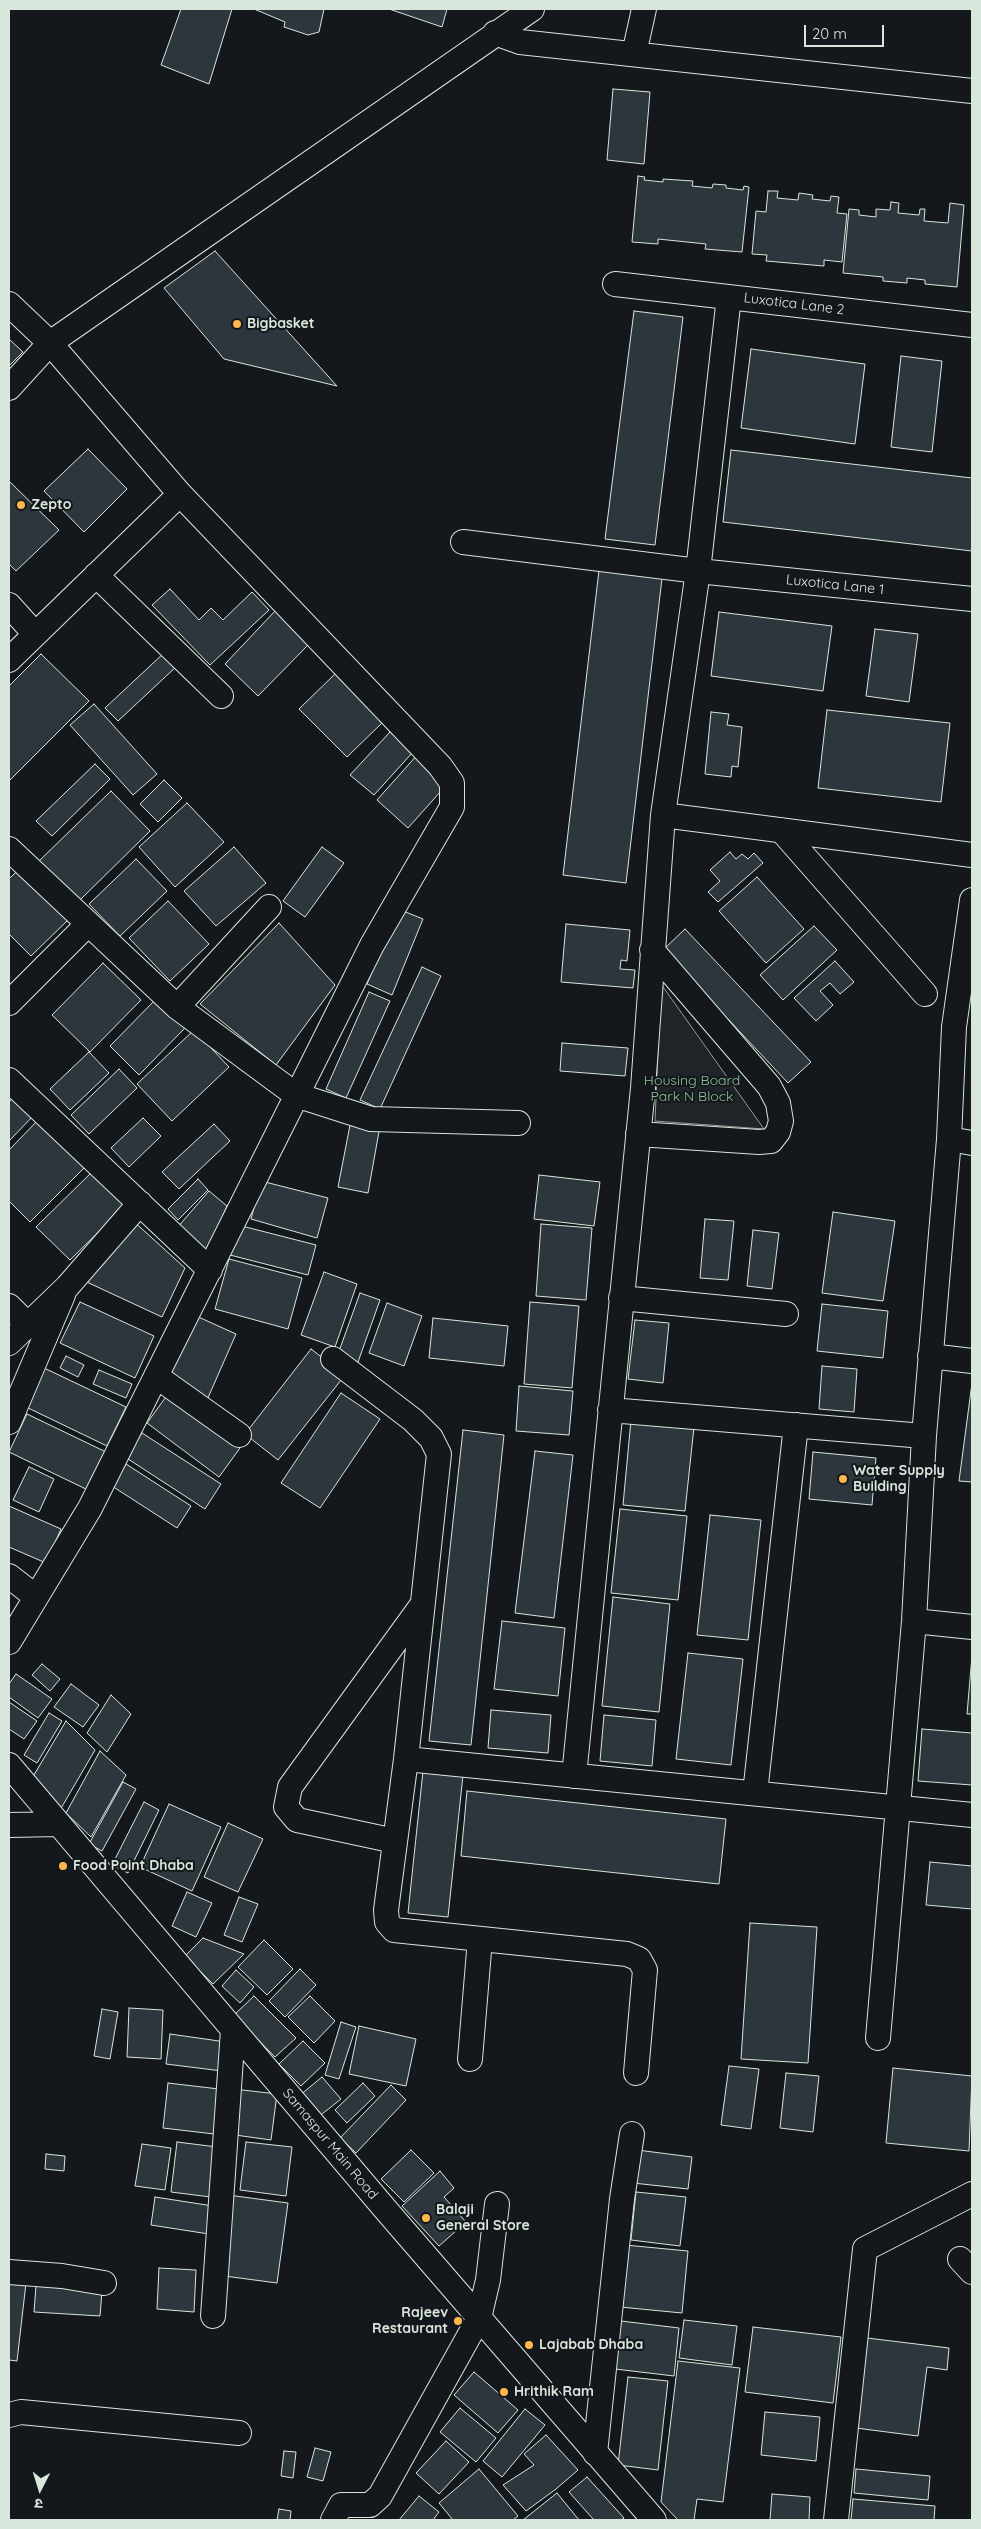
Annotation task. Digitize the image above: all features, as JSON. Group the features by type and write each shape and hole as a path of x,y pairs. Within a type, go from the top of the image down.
{"street":[{"path":"9,388 50,343 532,9"},
{"path":"634,54 644,9"},
{"path":"495,33 520,42 972,91"},
{"name":"Luxotica Lane 2","path":"615,284 972,325"},
{"path":"574,1776 638,1134 663,814 698,571 729,297"},
{"path":"9,304 50,343 180,494 440,766 452,783 452,807 372,945 90,1508 9,1642"},
{"path":"9,660 180,494"},
{"name":"Luxotica Lane 1","path":"463,542 698,571 972,599"},
{"path":"96,576 221,696"},
{"path":"9,605 35,634"},
{"path":"663,814 972,855"},
{"path":"781,830 925,994"},
{"path":"9,849 177,1006 296,1095 371,1119 518,1123"},
{"path":"878,2038 914,1621 924,1436 948,1139 954,1027 972,900"},
{"path":"177,1006 269,907"},
{"path":"9,1003 88,924"},
{"path":"638,1134 759,1142 771,1141 778,1132 781,1121 778,1103 769,1086 652,950"},
{"path":"9,1080 210,1270"},
{"path":"948,1139 972,1143"},
{"path":"9,1343 67,1287 140,1203"},
{"path":"9,1422 67,1287"},
{"path":"622,1298 786,1314"},
{"path":"9,1306 27,1324"},
{"path":"930,1356 972,1361"},
{"path":"333,1359 413,1420 431,1438 439,1454 406,1759 386,1910 387,1922 394,1930 627,1954 639,1959 645,1970 636,2072"},
{"path":"156,1376 239,1435"},
{"path":"610,1410 924,1436"},
{"path":"755,1793 796,1425"},
{"path":"9,1576 36,1597"},
{"path":"395,1841 297,1820 286,1807 290,1787 423,1603"},
{"path":"914,1621 972,1627"},
{"path":"406,1759 972,1815"},
{"name":"Samaspur Main Road","path":"9,1765 479,2318 654,2520"},
{"path":"9,1825 59,1824"},
{"path":"470,2059 480,1939"},
{"path":"213,2316 233,2030"},
{"path":"596,2453 622,2200 632,2134"},
{"path":"836,2520 865,2249 972,2194"},
{"path":"333,2520 341,2505 370,2505 380,2496 479,2318 488,2280 497,2204"},
{"path":"9,2272 104,2283"},
{"path":"9,2415 21,2412 239,2433"}],"green space":[{"name":"Housing Board Park N Block","path":"661,984 764,1129 655,1121"}],"building":[{"path":"181,9 232,9 209,84 161,65"},
{"path":"254,9 324,9 319,32 308,35 284,27 285,22"},
{"path":"389,9 447,9 442,27"},
{"path":"613,89 650,92 644,164 607,160"},
{"path":"638,176 645,177 644,180 663,182 663,179 693,181 692,186 712,188 713,184 726,185 726,188 743,190 744,186 749,187 742,252 705,249 706,244 658,239 658,244 632,242"},
{"path":"768,191 778,191 777,198 798,200 799,193 813,195 812,199 830,201 831,196 839,197 837,213 847,214 842,262 824,260 824,266 766,261 767,255 752,254 756,211 766,212"},
{"path":"891,202 899,203 898,213 919,215 920,209 925,209 924,221 948,223 950,203 964,205 957,287 925,284 925,280 907,278 907,283 883,281 883,277 843,273 849,209 859,210 859,215 876,217 876,209 890,210"},
{"name":"Bigbasket","path":"215,251 337,386 224,359 164,288"},
{"path":"634,311 683,317 655,545 605,539"},
{"path":"9,339 23,352 9,366"},
{"path":"751,349 865,364 855,444 741,428"},
{"path":"901,356 942,361 932,452 891,447"},
{"path":"88,449 127,489 84,532 44,491"},
{"path":"731,450 972,478 972,551 723,522"},
{"name":"Zepto","path":"9,481 59,530 16,571 9,564"},
{"path":"600,562 663,570 626,883 563,875"},
{"path":"170,589 199,620 211,608 223,620 252,592 269,610 210,665 152,605"},
{"path":"276,610 310,643 258,696 225,664"},
{"path":"719,612 832,626 823,691 711,676"},
{"path":"875,629 918,634 909,702 866,696"},
{"path":"165,652 178,665 118,721 105,708"},
{"path":"41,654 89,701 9,781 9,686"},
{"path":"336,673 384,721 347,757 299,709"},
{"path":"94,704 157,774 133,795 70,725"},
{"path":"827,710 950,723 941,802 818,788"},
{"path":"711,712 729,714 727,725 742,727 738,767 732,766 731,777 705,774"},
{"path":"390,732 413,752 374,795 350,775"},
{"path":"418,754 449,782 408,828 377,800"},
{"path":"95,764 110,779 52,836 36,821"},
{"path":"164,780 182,798 158,822 140,804"},
{"path":"111,791 150,831 78,902 38,862"},
{"path":"187,803 224,842 175,887 139,847"},
{"path":"234,847 266,883 216,926 184,891"},
{"path":"322,847 344,863 305,917 283,901"},
{"path":"730,852 736,859 742,854 748,859 754,853 763,863 718,902 708,892 720,881 710,870"},
{"path":"136,859 167,891 120,936 89,904"},
{"path":"19,869 69,919 31,956 9,934 9,879"},
{"path":"757,877 804,929 766,963 719,911"},
{"path":"168,901 209,944 170,981 129,938"},
{"path":"398,909 423,919 392,995 367,984"},
{"path":"279,923 335,985 276,1065 200,1004"},
{"path":"566,924 630,930 627,961 621,960 620,969 635,970 633,988 561,982"},
{"path":"814,926 837,950 783,1000 760,975"},
{"path":"685,929 811,1062 788,1083 663,950"},
{"path":"835,961 854,982 840,994 830,983 820,991 833,1005 816,1021 794,998"},
{"path":"103,963 141,1000 90,1052 52,1015"},
{"path":"422,967 441,976 380,1109 360,1100"},
{"path":"369,992 390,1001 346,1098 326,1089"},
{"path":"156,999 186,1027 139,1075 110,1046"},
{"path":"194,1030 229,1067 172,1121 137,1084"},
{"path":"562,1043 628,1048 625,1076 560,1071"},
{"path":"89,1052 109,1073 70,1110 50,1089"},
{"path":"119,1069 137,1088 89,1134 71,1115"},
{"path":"16,1095 35,1114 9,1141 9,1102"},
{"path":"43,1115 90,1162 30,1222 9,1201 9,1150"},
{"path":"143,1118 161,1136 129,1167 111,1148"},
{"path":"351,1120 380,1126 368,1193 338,1187"},
{"path":"214,1124 230,1141 179,1189 162,1172"},
{"path":"95,1169 129,1202 70,1260 36,1227"},
{"path":"539,1175 600,1182 594,1226 534,1219"},
{"path":"198,1179 208,1190 178,1220 168,1209"},
{"path":"261,1181 328,1198 317,1238 251,1219"},
{"path":"209,1191 227,1206 207,1252 176,1229"},
{"path":"833,1212 895,1221 883,1301 822,1293"},
{"path":"130,1218 185,1268 162,1317 76,1277"},
{"path":"705,1219 734,1221 728,1280 700,1278"},
{"path":"541,1224 592,1228 586,1300 536,1296"},
{"path":"238,1225 316,1245 308,1275 230,1255"},
{"path":"753,1230 779,1233 772,1289 747,1286"},
{"path":"229,1259 302,1278 288,1329 215,1309"},
{"path":"324,1272 357,1284 335,1347 301,1335"},
{"path":"360,1293 380,1300 358,1362 338,1354"},
{"path":"80,1302 154,1336 135,1378 60,1343"},
{"path":"530,1302 579,1306 572,1388 524,1384"},
{"path":"387,1303 422,1316 404,1366 369,1353"},
{"path":"822,1304 888,1311 883,1358 817,1351"},
{"path":"194,1315 236,1334 207,1400 164,1381"},
{"path":"433,1318 508,1326 504,1366 429,1358"},
{"path":"635,1320 669,1323 663,1383 628,1379"},
{"path":"311,1349 345,1375 278,1460 245,1434"},
{"path":"66,1356 84,1365 78,1377 60,1368"},
{"path":"822,1366 857,1369 854,1412 819,1409"},
{"path":"42,1367 126,1407 107,1446 24,1406"},
{"path":"99,1370 132,1384 126,1398 93,1384"},
{"path":"972,1383 972,1482 959,1481"},
{"path":"519,1386 573,1391 569,1435 516,1431"},
{"path":"341,1393 380,1419 320,1508 281,1483"},
{"path":"168,1394 240,1448 219,1477 147,1423"},
{"path":"27,1414 106,1452 88,1490 9,1452"},
{"path":"631,1420 694,1427 685,1511 623,1505"},
{"path":"463,1430 504,1435 471,1745 429,1741"},
{"path":"142,1433 221,1484 205,1509 125,1457"},
{"path":"535,1451 573,1455 554,1618 515,1613"},
{"name":"Water Supply Building","path":"813,1452 876,1458 872,1505 809,1499"},
{"path":"126,1464 191,1506 177,1528 112,1486"},
{"path":"29,1467 54,1479 39,1512 13,1500"},
{"path":"9,1506 61,1529 46,1563 9,1547"},
{"path":"620,1509 687,1516 678,1600 611,1593"},
{"path":"710,1515 761,1520 748,1640 697,1635"},
{"path":"613,1597 670,1604 659,1712 602,1706"},
{"path":"502,1621 565,1628 558,1696 494,1689"},
{"path":"688,1653 743,1659 731,1765 676,1759"},
{"path":"972,1656 972,1714 967,1714"},
{"path":"42,1664 60,1679 50,1691 32,1675"},
{"path":"16,1674 52,1699 38,1718 9,1697 9,1684"},
{"path":"71,1684 99,1705 83,1727 54,1707"},
{"path":"111,1695 131,1714 107,1752 87,1733"},
{"path":"9,1702 37,1721 24,1739 9,1729"},
{"path":"491,1710 551,1715 548,1753 488,1748"},
{"path":"49,1713 62,1721 37,1763 24,1755"},
{"path":"604,1715 656,1720 652,1766 600,1761"},
{"path":"66,1721 95,1750 60,1810 31,1780"},
{"path":"922,1729 972,1733 972,1785 918,1781"},
{"path":"100,1751 126,1775 91,1837 66,1813"},
{"path":"423,1771 463,1775 448,1917 408,1913"},
{"path":"123,1782 136,1789 102,1851 89,1844"},
{"path":"467,1791 726,1819 719,1884 461,1856"},
{"path":"144,1802 159,1810 128,1873 112,1865"},
{"path":"169,1804 221,1827 192,1891 140,1867"},
{"path":"228,1823 263,1839 238,1892 204,1877"},
{"path":"930,1862 972,1866 972,1909 926,1905"},
{"path":"187,1892 212,1903 196,1937 172,1926"},
{"path":"239,1897 258,1904 242,1942 224,1935"},
{"path":"750,1923 817,1927 808,2063 741,2059"},
{"path":"203,1938 244,1954 213,1984 185,1956"},
{"path":"264,1940 293,1969 267,1995 238,1967"},
{"path":"300,1969 316,1985 285,2017 269,2001"},
{"path":"236,1970 254,1987 240,2003 222,1986"},
{"path":"254,1996 296,2038 275,2057 234,2015"},
{"path":"310,1996 335,2021 314,2043 288,2017"},
{"path":"129,2008 163,2010 161,2059 127,2057"},
{"path":"102,2009 118,2012 110,2059 94,2056"},
{"path":"341,2022 356,2027 339,2079 325,2075"},
{"path":"359,2026 416,2039 406,2086 349,2074"},
{"path":"170,2034 226,2042 222,2071 166,2064"},
{"path":"303,2041 325,2063 301,2086 279,2064"},
{"path":"729,2066 759,2069 751,2129 721,2125"},
{"path":"893,2068 972,2076 969,2151 886,2143"},
{"path":"786,2073 819,2076 813,2132 780,2128"},
{"path":"322,2077 341,2099 317,2118 299,2096"},
{"path":"168,2083 219,2089 214,2134 163,2128"},
{"path":"363,2083 375,2096 347,2123 335,2110"},
{"path":"391,2085 406,2100 356,2153 340,2138"},
{"path":"234,2089 277,2094 271,2140 228,2134"},
{"path":"177,2142 217,2147 211,2197 171,2192"},
{"path":"246,2142 292,2147 286,2196 240,2190"},
{"path":"142,2144 171,2148 165,2190 135,2186"},
{"path":"411,2150 434,2173 404,2202 381,2179"},
{"path":"637,2150 692,2157 688,2189 633,2183"},
{"path":"46,2154 65,2156 64,2171 45,2169"},
{"path":"440,2171 454,2188 444,2197 466,2222 439,2246 402,2206"},
{"path":"636,2192 686,2197 680,2246 631,2240"},
{"path":"228,2195 288,2203 277,2283 217,2275"},
{"path":"155,2197 213,2206 209,2234 151,2225"},
{"path":"625,2245 688,2251 682,2313 620,2307"},
{"path":"159,2268 196,2270 194,2312 157,2309"},
{"path":"9,2281 26,2283 17,2361 9,2360"},
{"path":"36,2286 102,2291 100,2316 34,2312"},
{"path":"684,2320 737,2326 732,2365 679,2358"},
{"path":"621,2321 679,2328 674,2376 615,2369"},
{"path":"753,2327 841,2337 833,2403 745,2392"},
{"path":"867,2338 949,2348 947,2370 927,2367 918,2436 856,2428"},
{"path":"678,2361 740,2368 723,2502 697,2499 694,2520 678,2520 661,2502"},
{"path":"474,2372 518,2410 498,2433 454,2395"},
{"path":"628,2377 668,2381 658,2470 618,2465"},
{"path":"460,2408 496,2438 476,2462 440,2432"},
{"path":"525,2409 545,2425 502,2477 483,2461"},
{"path":"765,2412 820,2417 816,2461 761,2455"},
{"path":"546,2435 578,2470 526,2511 503,2485 534,2465 524,2454"},
{"path":"446,2441 469,2462 439,2494 416,2473"},
{"path":"315,2448 331,2452 323,2481 307,2477"},
{"path":"284,2451 296,2452 293,2478 281,2476"},
{"path":"479,2469 518,2516 513,2520 453,2520 439,2503"},
{"path":"856,2469 930,2476 928,2500 854,2493"},
{"path":"587,2477 624,2518 621,2520 594,2520 569,2492"},
{"path":"557,2493 579,2520 523,2520"},
{"path":"772,2494 810,2497 809,2520 770,2520"},
{"path":"419,2496 439,2512 433,2520 399,2520"},
{"path":"853,2499 935,2506 934,2520 851,2520"},
{"path":"279,2509 291,2511 290,2520 277,2520"}],"place":[{"name":"Bigbasket","path":"237,324"},
{"name":"Zepto","path":"21,505"},
{"name":"Water Supply Building","path":"843,1479"},
{"name":"Food Point Dhaba","path":"63,1866"},
{"name":"Balaji General Store","path":"426,2218"},
{"name":"Rajeev Restaurant","path":"458,2321"},
{"name":"Lajabab Dhaba","path":"529,2345"},
{"name":"Hrithik Ram","path":"504,2392"}]}
